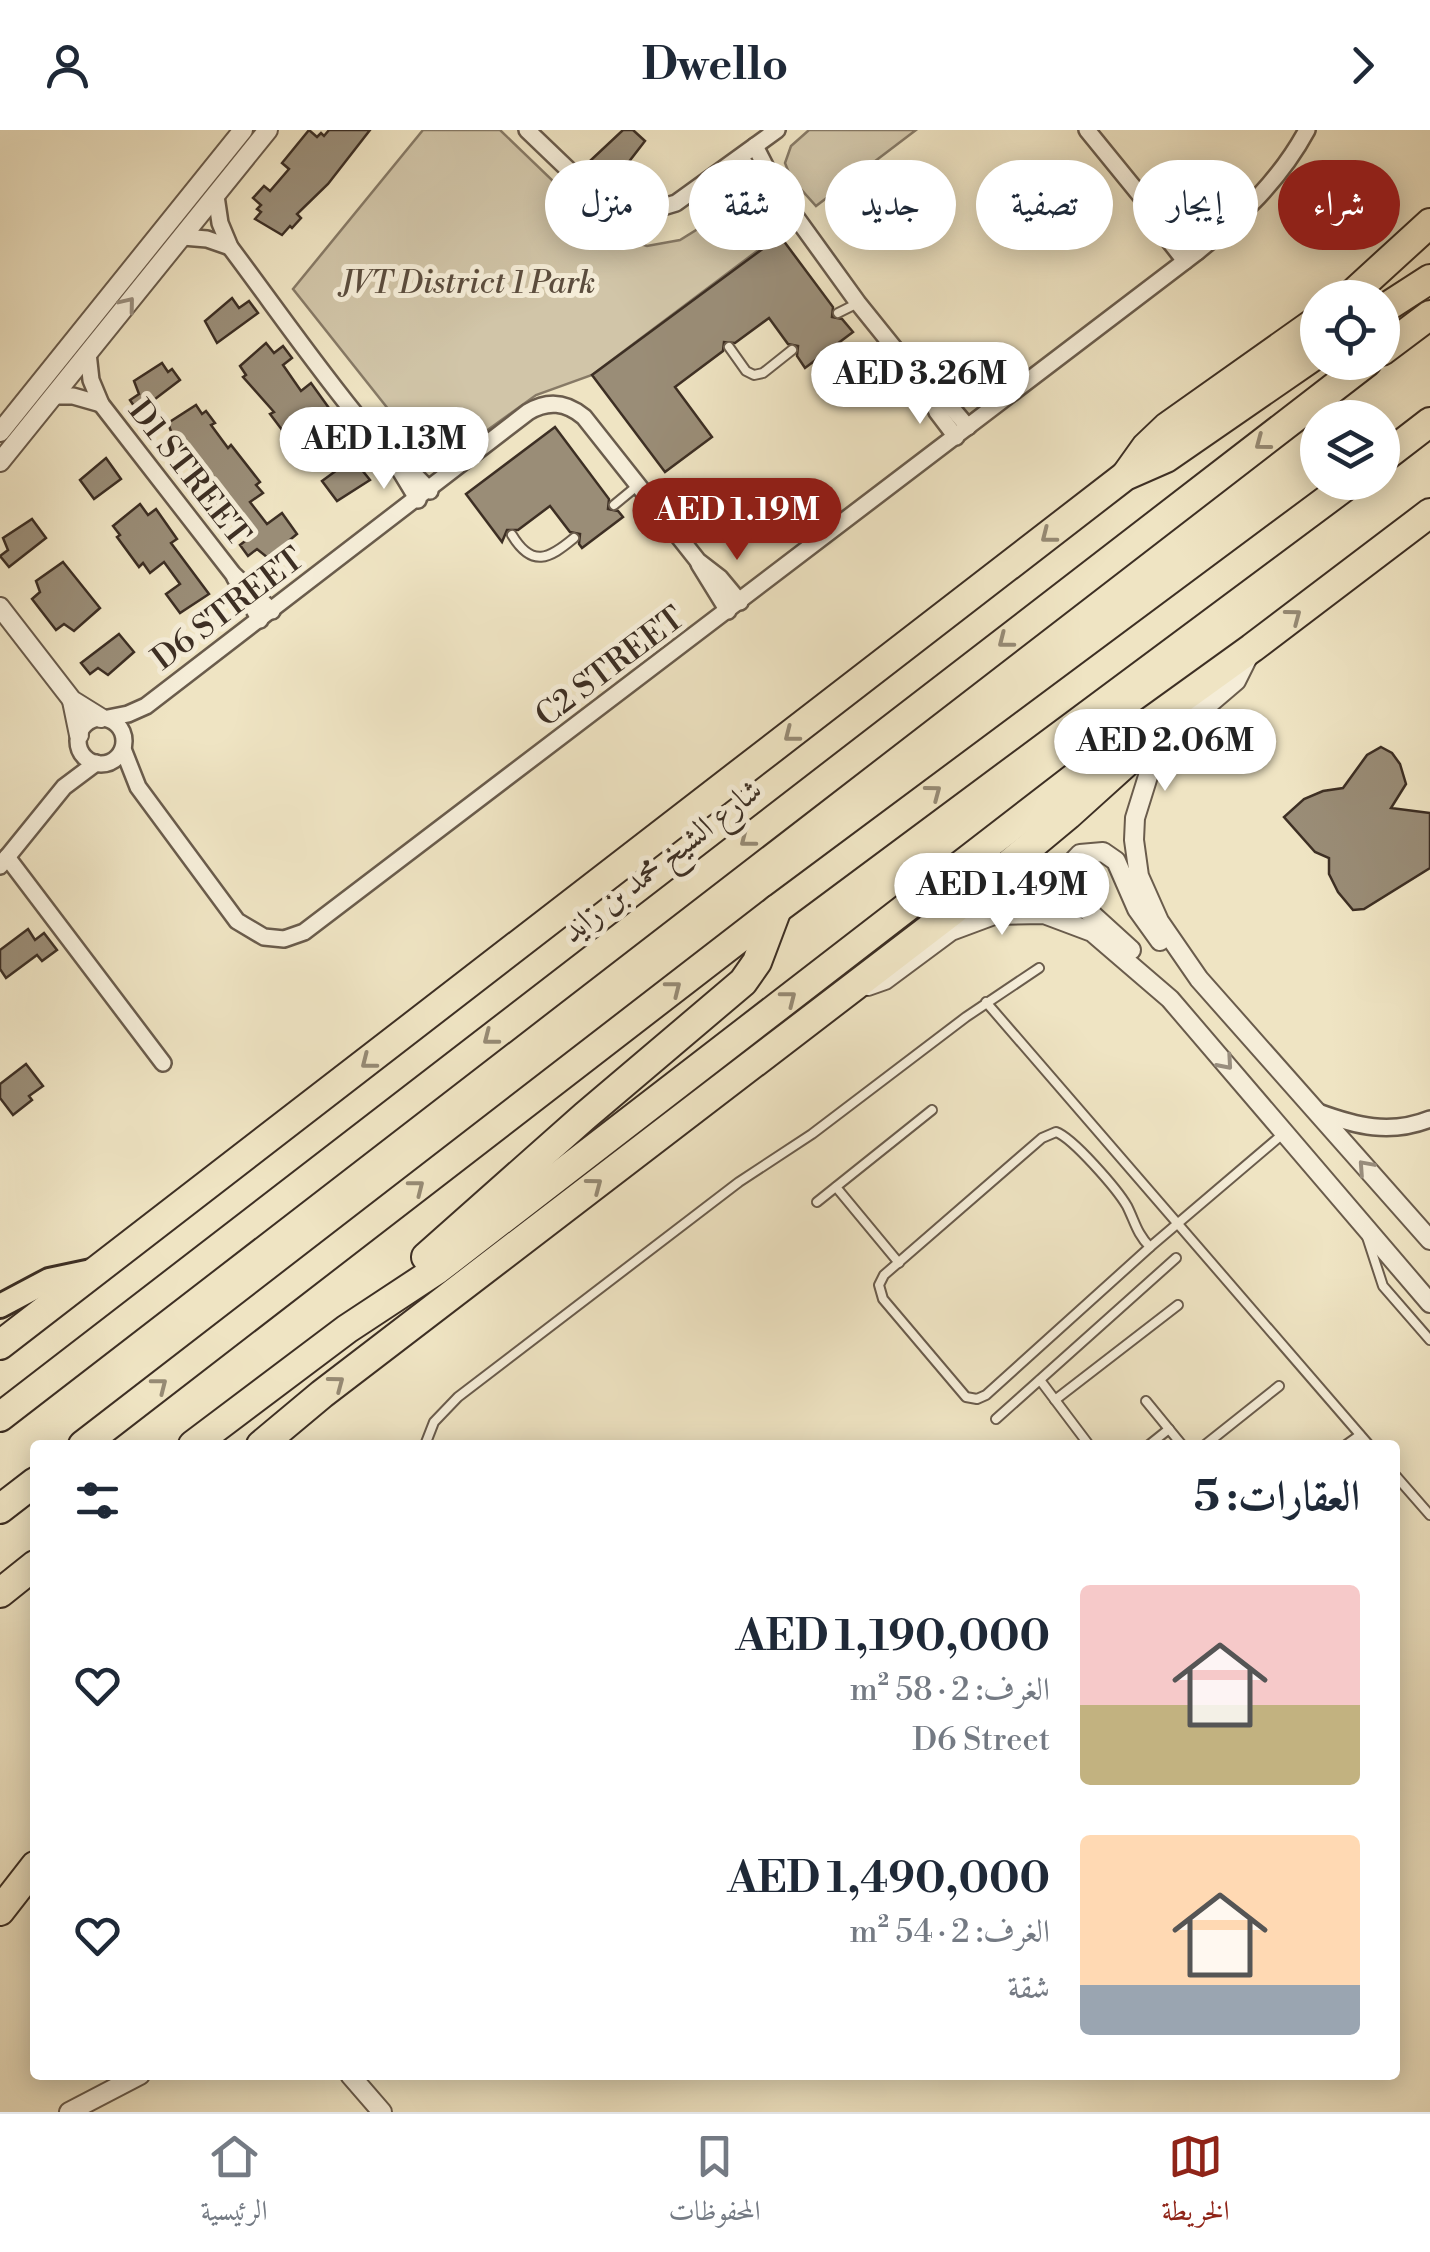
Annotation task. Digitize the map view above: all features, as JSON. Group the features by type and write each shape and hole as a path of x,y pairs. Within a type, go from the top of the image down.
{"highway":[{"path":"1368,280 1430,223"},
{"path":"1372,280 1430,237"},
{"path":"1400,298 1430,279"},
{"path":"1400,338 1430,315"},
{"path":"1126,476 1146,447 1167,427 1300,333"},
{"path":"0,1345 1126,476 1166,458 1300,365"},
{"name":"شارع الشيخ محمد بن زايد","path":"0,1417 1345,380"},
{"path":"1400,446 1430,422"},
{"path":"88,1440 778,908 1327,500"},
{"path":"201,1440 347,1329 438,1269 1093,763 1430,513"},
{"path":"268,1440 322,1394 848,991 1068,815 1171,722 1216,674"},
{"path":"347,1329 585,1116 743,982 757,962 778,908"},
{"path":"0,1509 30,1486"},
{"path":"0,1594 30,1570"},
{"path":"0,1911 30,1872"}],"main road":[{"path":"0,1306 50,1280 100,1269"}],"street":[{"path":"0,432 243,130"},
{"path":"0,462 268,130"},
{"path":"528,130 600,200 632,213 666,208 777,130"},
{"path":"1086,130 1191,257"},
{"name":"C2 STREET","path":"124,745 138,786 237,921 264,937 294,936 313,926 1191,257 1277,178 1307,130"},
{"path":"755,146 762,160"},
{"path":"216,196 220,222 230,247 364,425 393,459 413,473 424,495"},
{"path":"805,230 928,390 951,408 962,432"},
{"path":"182,237 207,238 230,247"},
{"name":"D1 STREET","path":"88,353 91,380 101,404 266,615"},
{"name":"D1 STREET","path":"53,396 101,404"},
{"name":"D6 STREET","path":"104,718 146,706 528,412 557,403 584,417 698,561 720,578 734,606"},
{"path":"0,607 72,700 118,725 124,745 116,758 99,764 64,787 4,862 163,1063"},
{"path":"1252,648 1236,681 1169,742 1149,772 1138,802 1134,840 1139,876 1153,910 1192,970 1430,1240"},
{"path":"72,700 84,756 99,764"},
{"name":"D6 STREET","path":"124,745 146,706"},
{"path":"64,787 87,723 104,718"},
{"name":"C2 STREET","path":"99,764 138,786"},
{"path":"1162,990 1122,940 1068,896 1063,877 1074,858 1095,851 1116,861 1128,894 1146,924 1168,951 1192,970"},
{"path":"848,991 885,980 940,938 994,915 1027,912 1061,918 1092,932 1162,990 1430,1303"},
{"path":"1315,1110 1375,1128 1406,1126 1430,1119"},
{"path":"69,2112 130,2080"},
{"path":"354,2080 382,2112"}],"lane":[{"path":"838,313 858,303"},
{"path":"728,347 746,372 754,376 792,350"},
{"path":"614,505 636,486"},
{"path":"512,535 520,549 538,557 552,555 574,538"},
{"path":"427,1440 434,1422 458,1396 739,1182 812,1134 986,1002 1039,968"},
{"path":"986,1002 1364,1440"},
{"path":"817,1202 932,1110"},
{"path":"1150,1246 1138,1234 1124,1201 1069,1140 1056,1132 1042,1138 898,1263 881,1280 880,1294 960,1394 977,1399 1286,1132"},
{"path":"836,1187 898,1263"},
{"path":"1364,1228 1383,1286 1430,1340"},
{"path":"996,1419 1176,1258"},
{"path":"1056,1400 1178,1304"},
{"path":"1040,1380 1085,1440"},
{"path":"1212,1440 1279,1386"},
{"path":"1146,1401 1178,1440"},
{"path":"1156,1440 1169,1430"},
{"path":"1353,1440 1360,1435"},
{"path":"1400,1481 1430,1516"}],"green space":[{"name":"JVT District 1 Park","path":"423,130 500,130 545,173 545,250 669,250 669,242 689,234 689,250 758,250 592,375 536,395 435,468 293,289"},
{"path":"809,130 916,130 877,160 825,160 825,199 816,206 805,194 805,160 786,160 791,146"}],"building":[{"path":"309,130 317,137 329,130 370,130 328,184 297,214 301,218 282,235 255,219 261,205 253,198 264,186 270,191 289,169 282,163"},
{"path":"623,130 633,130 645,141 630,160 591,160"},
{"path":"761,250 790,250 833,307 832,317 842,319 853,332 805,368 797,356 798,346 788,344 769,318 735,343 724,342 723,351 675,387 712,437 665,472 592,375"},
{"path":"232,298 239,308 249,301 258,313 217,343 205,321"},
{"path":"266,343 274,353 283,346 292,358 283,365 301,391 311,383 339,422 329,429 337,439 308,458 301,449 298,451 270,414 274,412 243,377 246,375 240,366"},
{"path":"162,363 180,380 138,412 130,400 139,394 134,381"},
{"path":"196,405 202,414 206,411 228,448 231,445 260,482 256,485 263,493 250,502 267,524 282,513 297,534 268,558 257,549 248,556 240,545 253,535 233,509 230,511 226,506 218,513 189,477 198,470 180,448 172,454 164,443 173,437 168,423"},
{"path":"555,427 609,499 608,509 623,517 582,548 580,534 570,532 550,506 518,530 507,530 502,542 466,494"},
{"path":"363,451 372,463 362,470 370,480 337,501 322,481"},
{"path":"106,458 121,479 94,499 80,480"},
{"path":"140,504 148,515 156,509 177,539 171,543 209,594 180,613 166,594 180,584 164,562 150,573 143,563 139,567 117,537 120,535 113,526"},
{"path":"32,519 46,538 9,567 0,556 8,550 3,538"},
{"path":"63,562 100,608 74,631 64,624 56,630 32,599 40,592 36,581"},
{"path":"119,634 134,652 108,675 98,668 90,674 81,663"},
{"path":"1381,747 1400,764 1406,784 1391,808 1430,813 1430,868 1364,909 1353,910 1329,874 1329,858 1315,852 1284,817 1304,799 1343,788 1367,755"},
{"path":"28,929 35,940 44,933 57,950 42,961 37,955 6,978 0,969 0,950"},
{"path":"26,1064 43,1086 13,1115 0,1098 0,1084"}]}
